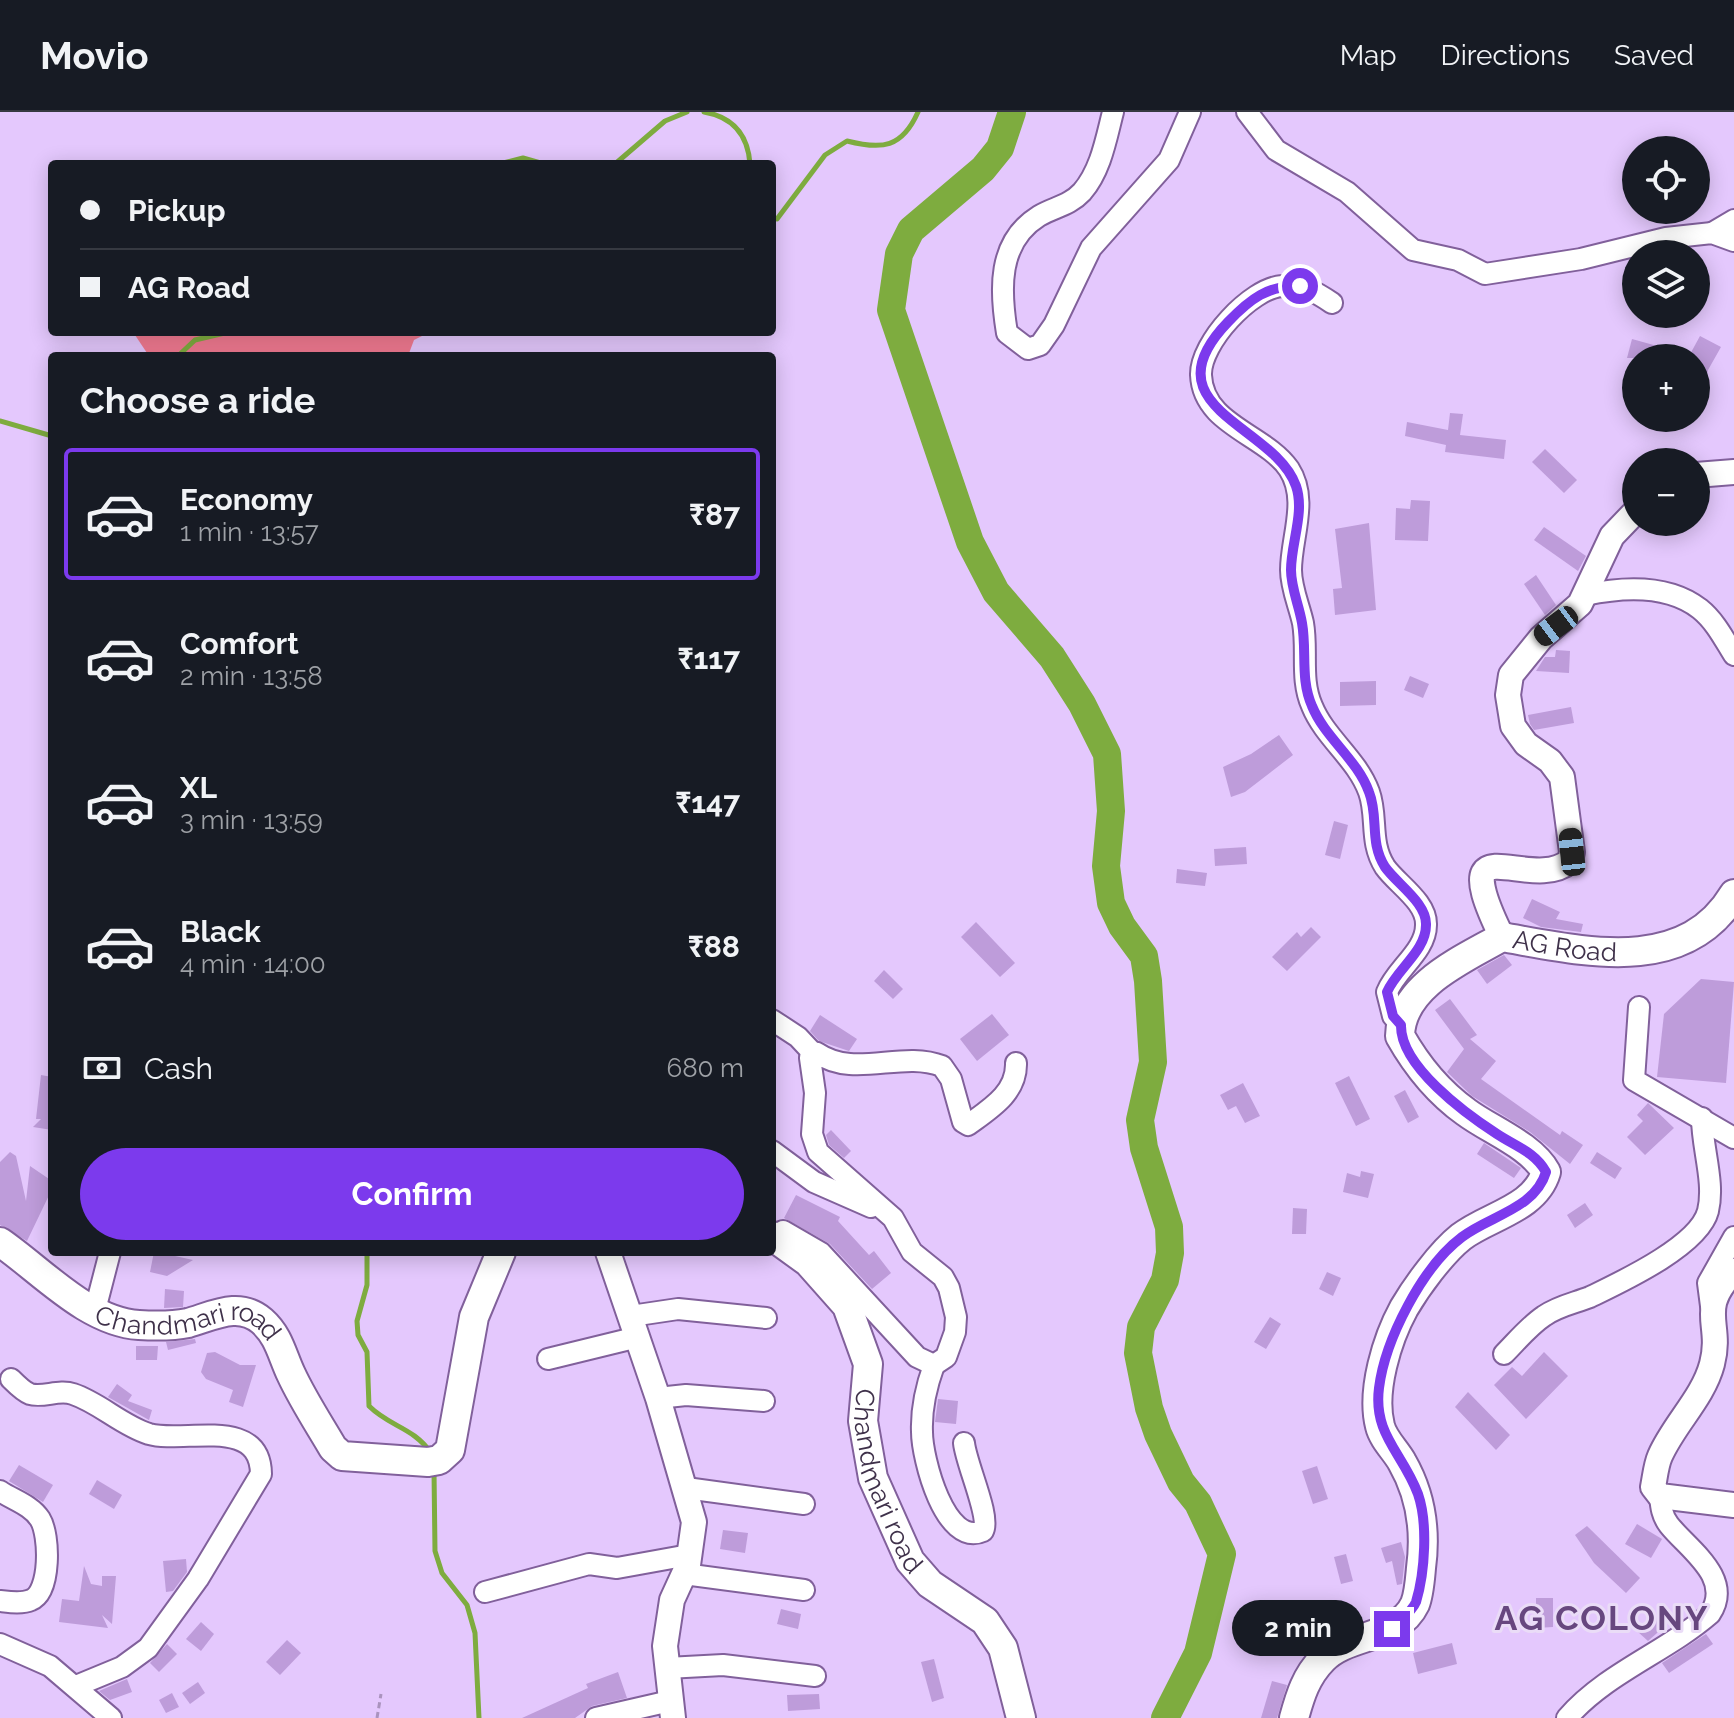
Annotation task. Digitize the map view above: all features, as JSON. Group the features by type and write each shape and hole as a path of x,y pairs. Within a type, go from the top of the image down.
{"main road":[{"name":"AG Road","path":"1401,1025 1424,985 1502,937 1558,947 1647,953 1696,937 1724,910 1734,894"},
{"path":"1294,1718 1302,1688 1324,1657 1356,1640 1392,1629 1415,1605 1422,1564 1423,1526 1418,1495 1380,1428 1379,1390 1387,1351 1404,1309 1461,1237 1502,1215 1537,1190 1546,1172 1530,1153 1463,1110 1435,1086 1410,1054 1400,1036 1401,1025"},
{"name":"Chandmari road","path":"776,1239 808,1262 847,1306 868,1364 863,1421 873,1478 910,1561 930,1584 985,1621 1003,1648 1021,1718"},
{"name":"Chandmari road","path":"0,1242 95,1310 137,1325 188,1323 218,1312 243,1310 261,1320 277,1338 291,1375 333,1448 342,1456 439,1460 450,1450 474,1317 499,1256"}],"street":[{"path":"1113,112 1103,151 1083,191 1069,204 1038,217 1005,258 1001,275 1007,333 1028,349 1040,345 1054,325 1091,248 1169,160 1190,112"},
{"path":"1247,112 1276,150 1347,192 1413,250 1458,260 1485,274 1581,259 1666,238 1712,233 1734,220"},
{"path":"1712,233 1734,241"},
{"path":"1332,303 1300,286 1281,285 1264,291 1222,328 1203,361 1201,373 1212,406 1278,458 1289,469 1298,489 1291,569 1303,625 1309,695 1320,720 1367,788 1378,854 1395,880 1420,907 1427,924 1421,943 1387,992 1393,1016 1401,1025"},
{"path":"1710,474 1734,472"},
{"path":"1502,937 1481,894 1480,884 1484,874 1500,865 1550,872 1570,861 1572,852 1562,777 1550,761 1526,744 1513,726 1508,695 1511,675 1541,638 1572,613 1585,595 1612,536 1622,526"},
{"path":"1585,595 1638,588 1686,601 1713,623 1734,655"},
{"path":"1639,1007 1634,1080 1734,1138"},
{"path":"776,1023 798,1037 813,1053 840,1065 918,1060 942,1066 951,1079 963,1122 968,1125 1005,1096 1016,1075 1016,1063"},
{"path":"813,1053 809,1066 815,1093 813,1144 827,1163 893,1218 912,1252 943,1277 954,1303 955,1332 950,1349 946,1357 934,1365 923,1404 923,1451 929,1476 949,1516 967,1533 975,1535 983,1531 986,1517 967,1466 964,1443"},
{"path":"1504,1354 1545,1315 1631,1277 1684,1242 1699,1226 1707,1214 1710,1198 1702,1146 1702,1118"},
{"path":"776,1154 814,1182 886,1213"},
{"path":"776,1228 821,1253 872,1305 900,1341 917,1357 934,1365"},
{"path":"1567,1718 1600,1688 1682,1636 1721,1601 1724,1590 1716,1568 1671,1528 1664,1517 1660,1496 1653,1487 1659,1458 1691,1408 1712,1363 1708,1283 1734,1237"},
{"path":"95,1310 109,1256"},
{"path":"596,1718 671,1710 665,1646 672,1600 687,1564 694,1522 658,1398 609,1256"},
{"path":"1711,1306 1719,1287 1734,1271"},
{"path":"548,1359 678,1309 766,1318"},
{"path":"11,1379 31,1394 73,1393 151,1434 187,1437 209,1432 239,1441 256,1453 261,1464 261,1474 248,1499 156,1638 135,1660 76,1686"},
{"path":"658,1398 686,1395 764,1401"},
{"path":"686,1488 804,1504"},
{"path":"0,1491 40,1518 46,1533 47,1550 43,1586 36,1598 29,1601 0,1601"},
{"path":"1660,1496 1734,1505"},
{"path":"485,1592 589,1564 617,1568 687,1564 804,1590"},
{"path":"0,1644 50,1666 111,1718"},
{"path":"667,1668 723,1665 815,1676"}],"path":[{"path":"377,1718 381,1694"}],"shaded area":[{"path":"136,336 422,336 414,340 410,352 146,352"}],"building":[{"path":"1700,336 1721,347 1710,366 1710,344 1696,344"},
{"path":"1632,339 1650,344 1631,344"},
{"path":"1450,413 1463,414 1460,435 1506,440 1504,459 1445,452 1446,445 1405,436 1407,422 1448,430"},
{"path":"1545,449 1577,480 1564,493 1532,462"},
{"path":"1411,500 1430,501 1428,541 1395,540 1396,508 1410,509"},
{"path":"1369,523 1376,610 1335,615 1333,589 1342,588 1335,529"},
{"path":"1544,527 1586,556 1578,571 1534,540"},
{"path":"1536,575 1556,605 1545,615 1524,584"},
{"path":"1556,650 1570,651 1569,673 1536,671 1545,657 1555,657"},
{"path":"1410,676 1429,684 1423,698 1404,690"},
{"path":"1376,681 1376,705 1340,706 1340,682"},
{"path":"1571,707 1574,723 1534,730 1530,724 1528,715"},
{"path":"1279,735 1293,755 1245,792 1231,797 1223,767 1251,754"},
{"path":"1334,821 1348,825 1340,859 1325,855"},
{"path":"1246,847 1247,864 1215,866 1214,849"},
{"path":"1177,869 1207,873 1205,886 1176,883"},
{"path":"1532,899 1560,912 1556,919 1583,924 1581,932 1541,927 1523,918"},
{"path":"976,922 1015,963 1000,977 961,937"},
{"path":"1311,927 1321,937 1287,971 1272,957 1297,932 1301,937"},
{"path":"1504,955 1512,965 1487,984 1477,970"},
{"path":"884,970 903,989 893,999 874,981"},
{"path":"1701,979 1734,982 1726,1083 1657,1077 1664,1014"},
{"path":"1450,999 1477,1035 1470,1039 1496,1061 1481,1079 1560,1135 1562,1131 1583,1145 1570,1164 1530,1132 1472,1096 1447,1072 1464,1049 1435,1010"},
{"path":"992,1014 1009,1035 977,1061 960,1039"},
{"path":"820,1015 857,1039 849,1051 819,1041 810,1031"},
{"path":"41,1075 48,1076 48,1129 33,1127 41,1119 36,1119"},
{"path":"1349,1076 1370,1119 1356,1126 1335,1083"},
{"path":"1243,1083 1260,1116 1245,1123 1236,1106 1228,1110 1220,1095"},
{"path":"1405,1090 1419,1117 1408,1123 1394,1096"},
{"path":"1648,1103 1674,1128 1645,1155 1627,1137 1643,1121 1637,1115"},
{"path":"831,1130 851,1151 844,1158 829,1145 826,1135"},
{"path":"1484,1143 1521,1168 1514,1178 1477,1154"},
{"path":"10,1152 16,1156 26,1201 30,1166 48,1178 48,1197 27,1241 0,1225 0,1162"},
{"path":"1597,1152 1622,1168 1615,1179 1590,1163"},
{"path":"1361,1171 1374,1174 1368,1198 1343,1192 1347,1173 1360,1177"},
{"path":"796,1195 840,1217 838,1221 869,1255 874,1251 891,1273 872,1289 830,1244 784,1218"},
{"path":"1585,1203 1593,1215 1575,1228 1567,1215"},
{"path":"1293,1208 1307,1209 1306,1234 1292,1234"},
{"path":"153,1256 193,1260 167,1276 150,1272"},
{"path":"1327,1272 1341,1278 1333,1296 1319,1289"},
{"path":"165,1289 184,1291 183,1307 164,1308"},
{"path":"1270,1317 1281,1324 1266,1349 1254,1342"},
{"path":"195,1339 196,1343 168,1350 166,1342"},
{"path":"136,1346 158,1346 157,1360 136,1360"},
{"path":"215,1352 240,1365 256,1365 243,1407 229,1402 233,1390 206,1379 201,1372 207,1353"},
{"path":"1544,1352 1568,1376 1526,1419 1494,1385 1512,1367 1522,1376"},
{"path":"117,1384 132,1395 128,1401 152,1410 149,1420 108,1397"},
{"path":"1468,1392 1510,1435 1496,1450 1455,1407"},
{"path":"938,1399 958,1401 956,1424 935,1422"},
{"path":"19,1465 53,1485 43,1502 9,1481"},
{"path":"1317,1466 1328,1499 1313,1504 1302,1471"},
{"path":"97,1480 122,1495 114,1509 89,1494"},
{"path":"1637,1524 1662,1539 1651,1558 1625,1544"},
{"path":"1587,1526 1640,1578 1626,1593 1594,1563 1575,1535"},
{"path":"723,1530 748,1533 745,1553 720,1549"},
{"path":"1401,1542 1405,1557 1402,1584 1397,1585 1392,1561 1386,1563 1381,1548"},
{"path":"1346,1554 1353,1581 1341,1584 1334,1557"},
{"path":"186,1559 187,1572 173,1591 166,1592 163,1561"},
{"path":"84,1566 91,1584 102,1586 102,1576 116,1576 112,1624 102,1615 108,1628 59,1622 62,1599 79,1601"},
{"path":"1536,1598 1553,1598 1553,1627 1536,1628"},
{"path":"781,1609 801,1614 798,1629 777,1624"},
{"path":"1654,1615 1665,1626 1648,1641 1638,1632"},
{"path":"201,1622 214,1634 201,1651 186,1639"},
{"path":"1706,1634 1713,1644 1669,1673 1662,1663"},
{"path":"287,1640 301,1653 280,1675 266,1662"},
{"path":"1452,1643 1457,1664 1418,1674 1413,1653"},
{"path":"167,1644 177,1654 159,1672 150,1663"},
{"path":"934,1659 944,1698 932,1702 921,1662"},
{"path":"618,1672 627,1698 592,1706 575,1718 522,1718 588,1688 586,1684"},
{"path":"127,1679 132,1692 110,1700 99,1691"},
{"path":"1272,1681 1287,1685 1277,1718 1261,1718"},
{"path":"198,1682 205,1693 190,1704 182,1693"},
{"path":"172,1693 179,1707 166,1713 159,1700"},
{"path":"819,1694 820,1709 788,1711 787,1695"}],"waterway":[{"path":"620,160 665,121 687,112"},
{"path":"704,112 723,118 737,129 746,144 750,160"},
{"path":"776,219 825,155 847,141 871,145 890,143 905,133 918,112"},
{"path":"1012,112 1000,148 983,169 911,230 899,254 891,310 970,542 996,592 1052,657 1082,704 1107,754 1111,811 1106,866 1111,903 1122,926 1144,956 1153,1062 1140,1120 1144,1148 1169,1227 1170,1253 1165,1280 1141,1327 1138,1353 1149,1408 1158,1434 1181,1482 1198,1503 1222,1554 1198,1653 1165,1718"},
{"path":"515,160 530,160"},
{"path":"182,352 195,340 212,336"},
{"path":"0,421 48,435"},
{"path":"367,1256 367,1285 357,1321 358,1335 367,1352 369,1406 417,1438 431,1453"},
{"path":"434,1471 435,1551 442,1573 467,1605 475,1633 479,1718"}],"district":[{"name":"AG COLONY","path":"1602,1618"}],"route":[{"path":"1300,286 1281,285 1264,291 1222,328 1203,361 1201,373 1204,390 1212,406 1228,421 1289,469 1298,489 1291,569 1303,625 1306,685 1312,706 1367,788 1372,800 1373,838 1378,854 1395,880 1420,907 1427,924 1421,943 1387,992 1393,1016 1401,1025 1400,1036 1435,1086 1497,1134 1530,1153 1546,1172 1537,1190 1502,1215 1461,1237 1404,1309 1387,1351 1379,1390 1380,1428 1418,1495 1423,1526 1422,1564 1415,1605 1392,1629"}]}
